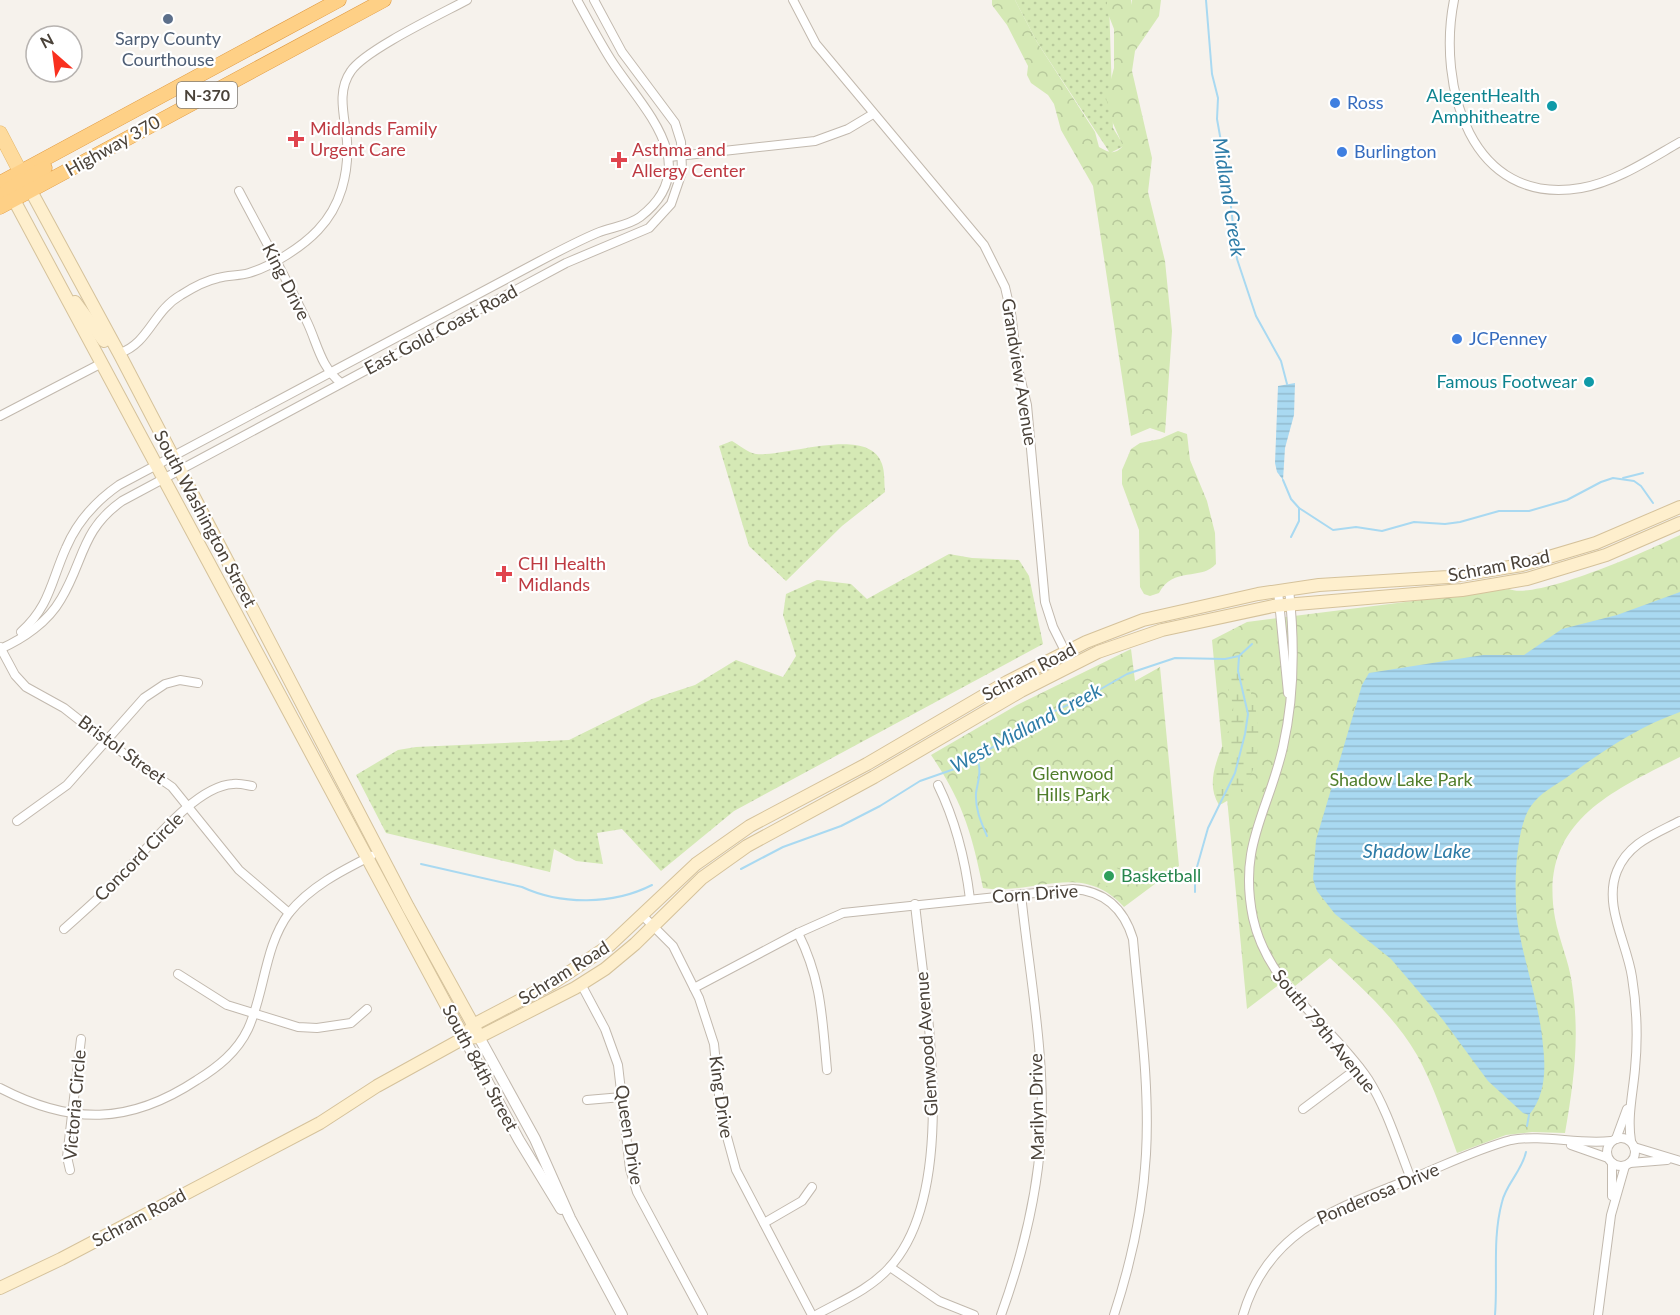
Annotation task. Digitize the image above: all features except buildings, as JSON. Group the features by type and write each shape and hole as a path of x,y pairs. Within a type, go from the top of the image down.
{"highway":[{"name":"Highway 370","path":"4,187 25,181 182,84 339,0"},
{"name":"Highway 370","path":"4,187 25,181 384,0"},
{"name":"Highway 370","path":"0,207 4,187"}],"main road":[{"name":"South Washington Street","path":"0,133 120,353 402,910"},
{"name":"South Washington Street","path":"4,187 61,285 163,478 374,855"},
{"path":"61,285 100,333 110,350 120,353"},
{"path":"102,363 113,363 118,367 145,416 153,421"},
{"name":"Schram Road","path":"464,1038 473,1025 575,970 610,945 696,864 750,826 1065,652 1135,622 1283,590 1449,577 1522,565 1622,533 1680,507"},
{"name":"Schram Road","path":"0,1288 62,1259 320,1123 377,1086 464,1038 479,1037 581,984 619,958 702,878 747,846 1072,665 1138,636 1285,604 1462,590 1527,579 1606,555 1680,523"},
{"name":"South 84th Street","path":"402,910 479,1037"},
{"name":"South 84th Street","path":"402,910 464,1038"}],"street":[{"path":"120,353 142,339 156,315 171,301 210,280 249,273 275,260 309,238 334,207 346,173 347,152 342,94 351,70 365,56 467,0"},
{"path":"577,0 610,59 662,134 669,157 816,141 848,129 873,114"},
{"path":"594,0 622,52 675,123 683,156"},
{"name":"Grandview Avenue","path":"793,0 816,44 984,245 1005,287 1027,405 1045,602 1072,665"},
{"path":"1454,0 1449,30 1449,55 1459,110 1468,133 1478,148 1509,176 1536,187 1579,189 1618,175 1680,142"},
{"name":"East Gold Coast Road","path":"0,648 16,642 52,612 66,590 82,549 102,518 122,501 546,273 597,248 644,231 661,218 678,189 683,156"},
{"name":"East Gold Coast Road","path":"0,648 26,628 40,611 54,584 71,536 92,508 119,485 584,238 640,217 657,199 663,188 669,157"},
{"name":"King Drive","path":"239,191 308,323 329,374 331,389"},
{"path":"540,261 546,273"},
{"path":"0,416 102,363"},
{"path":"329,374 341,383"},
{"name":"South 79th Avenue","path":"1283,590 1289,706 1280,760 1258,820 1250,851 1249,881 1252,909 1262,947 1282,981 1359,1067 1380,1100 1411,1179"},
{"name":"Bristol Street","path":"0,648 15,675 26,687 64,708 106,741 159,776 189,808 239,870 289,914"},
{"path":"17,821 67,785 144,698 165,684 180,680 198,683"},
{"name":"Concord Circle","path":"64,929 126,871 158,833 189,808 220,787 234,784 252,786"},
{"path":"938,785 964,855 970,899"},
{"path":"1611,1215 1628,1164 1634,1157 1631,1100 1636,1053 1636,1015 1628,959 1613,901 1614,878 1621,862 1637,843 1680,821"},
{"path":"0,1088 27,1102 74,1114 95,1116 134,1111 182,1090 221,1064 236,1049 254,1015 270,953 289,914 315,888 374,855"},
{"name":"Corn Drive","path":"694,988 798,933 843,913 1073,889 1094,892 1119,909 1133,939 1144,1059 1146,1153 1135,1238 1114,1315"},
{"name":"Marilyn Drive","path":"1001,1315 1025,1240 1037,1177 1041,1133 1039,1065 1021,894"},
{"name":"Glenwood Avenue","path":"814,1315 865,1288 890,1267 905,1247 916,1218 932,1143 933,1078 915,904"},
{"name":"King Drive","path":"643,916 673,946 694,988 714,1044 721,1115 736,1170 814,1315"},
{"path":"798,933 814,968 819,987 827,1071"},
{"path":"178,974 220,1002 254,1015 298,1026 317,1028 351,1023 368,1009"},
{"name":"Queen Drive","path":"581,984 605,1029 616,1057 630,1169 637,1192 703,1315"},
{"name":"South 84th Street","path":"479,1037 535,1139 570,1218 622,1315"},
{"name":"South 84th Street","path":"464,1038 519,1140 560,1207 570,1218"},
{"name":"Victoria Circle","path":"70,1170 67,1157 74,1114 81,1040"},
{"path":"1304,1109 1359,1067"},
{"path":"587,1100 622,1097"},
{"path":"1598,1315 1611,1215 1610,1160 1607,1151 1631,1100"},
{"name":"Ponderosa Drive","path":"1243,1315 1253,1289 1271,1259 1300,1230 1335,1210 1511,1140 1529,1138 1556,1141 1614,1140"},
{"path":"1614,1140 1633,1144 1678,1161"},
{"name":"Ponderosa Drive","path":"1556,1141 1610,1160"},
{"path":"1610,1160 1628,1164 1678,1161"},
{"path":"764,1223 802,1201 812,1187"},
{"path":"890,1267 939,1301 974,1315"}],"green space":[{"path":"992,0 1015,0 1037,42 1095,132 1099,147 1112,152 1123,146 1112,121 1106,98 1114,68 1114,29 1107,11 1107,0 1131,0 1132,5 1132,0 1161,0 1159,16 1135,51 1132,71 1152,158 1148,192 1165,261 1172,331 1165,433 1150,428 1131,436 1093,186 1061,130 1054,104 1048,95 1031,83 1027,75 1028,66 1007,25 992,5"},
{"path":"1015,0 1109,0 1113,128 1124,146 1110,153 1037,42"},
{"path":"1178,431 1187,434 1190,460 1207,501 1215,533 1216,564 1203,572 1172,579 1159,593 1150,596 1144,594 1140,587 1139,530 1122,484 1122,470 1131,449 1140,443 1160,439"},
{"path":"732,441 756,454 844,444 861,446 874,452 882,464 885,492 842,526 786,581 749,546 719,446"},
{"name":"Shadow Lake Park","path":"1680,535 1680,757 1605,798 1585,815 1569,835 1558,858 1553,885 1555,918 1571,975 1576,1022 1573,1077 1565,1133 1532,1132 1506,1135 1457,1153 1429,1079 1408,1041 1377,1003 1330,958 1295,986 1288,978 1247,1009 1212,640 1247,622 1509,589 1523,591 1543,588 1594,572"},
{"path":"949,554 972,558 1019,560 1029,576 1043,644 734,811 661,871 622,829 597,833 603,864 576,861 554,849 550,872 386,833 356,775 398,750 416,747 569,740 652,699 695,685 736,660 783,677 796,656 783,615 786,594 817,580 851,584 867,599"},
{"name":"Glenwood Hills Park","path":"1131,649 1135,681 1160,667 1179,866 1124,907 1108,893 1091,885 1074,882 1021,888 983,888 975,851 959,803 931,755 1017,705"},
{"path":"1234,668 1240,670 1255,705 1258,744 1255,763 1248,781 1236,795 1219,805 1214,794 1214,770 1231,723 1233,706 1228,682"},
{"name":"Basketball","path":"1106,863 1121,870 1113,889 1098,882"}],"water":[{"path":"1295,383 1294,415 1285,448 1283,480 1277,472 1275,463 1278,386"},
{"name":"Shadow Lake","path":"1680,592 1680,712 1621,740 1593,758 1547,790 1531,806 1525,817 1516,866 1517,918 1539,1017 1544,1064 1541,1091 1529,1115 1523,1113 1488,1081 1443,1020 1391,959 1335,914 1317,891 1313,879 1316,840 1362,685 1369,673 1483,655 1524,655 1562,629 1617,615"}],"waterway":[{"name":"Midland Creek","path":"1206,0 1212,74 1218,98 1217,119 1228,181 1237,259 1256,316 1281,361 1287,384"},
{"path":"1623,478 1643,473"},
{"name":"Midland Creek","path":"1283,480 1291,499 1299,508 1333,530 1356,527 1382,531 1414,522 1445,524 1499,511 1529,511 1567,500 1613,478 1634,481 1641,486 1653,503"},
{"name":"West Midland Creek","path":"1291,537 1299,521 1299,508"},
{"name":"West Midland Creek","path":"741,869 783,847 841,826 880,806 920,781 963,766 1037,719 1092,694 1127,674 1175,658 1225,659 1239,656 1252,644"},
{"path":"1195,892 1195,874 1208,828 1235,773 1245,734 1248,714 1238,671 1239,657"},
{"path":"977,758 979,772 976,804 987,836"},
{"name":"West Midland Creek","path":"421,864 570,900 621,896 652,885"},
{"name":"Midland Creek","path":"1527,1126 1529,1115"},
{"name":"Midland Creek","path":"1495,1315 1496,1244 1499,1216 1504,1195 1526,1152"}],"place":[{"name":"Sarpy County Courthouse","path":"168,19"},
{"name":"Ross","path":"1335,103"},
{"name":"AlegentHealth Amphitheatre","path":"1552,106"},
{"name":"Midlands Family Urgent Care","path":"296,139"},
{"name":"Burlington","path":"1342,152"},
{"name":"Asthma and Allergy Center","path":"619,160"},
{"name":"JCPenney","path":"1457,339"},
{"name":"Famous Footwear","path":"1589,382"},
{"name":"CHI Health Midlands","path":"504,574"},
{"name":"Basketball","path":"1109,876"}]}
